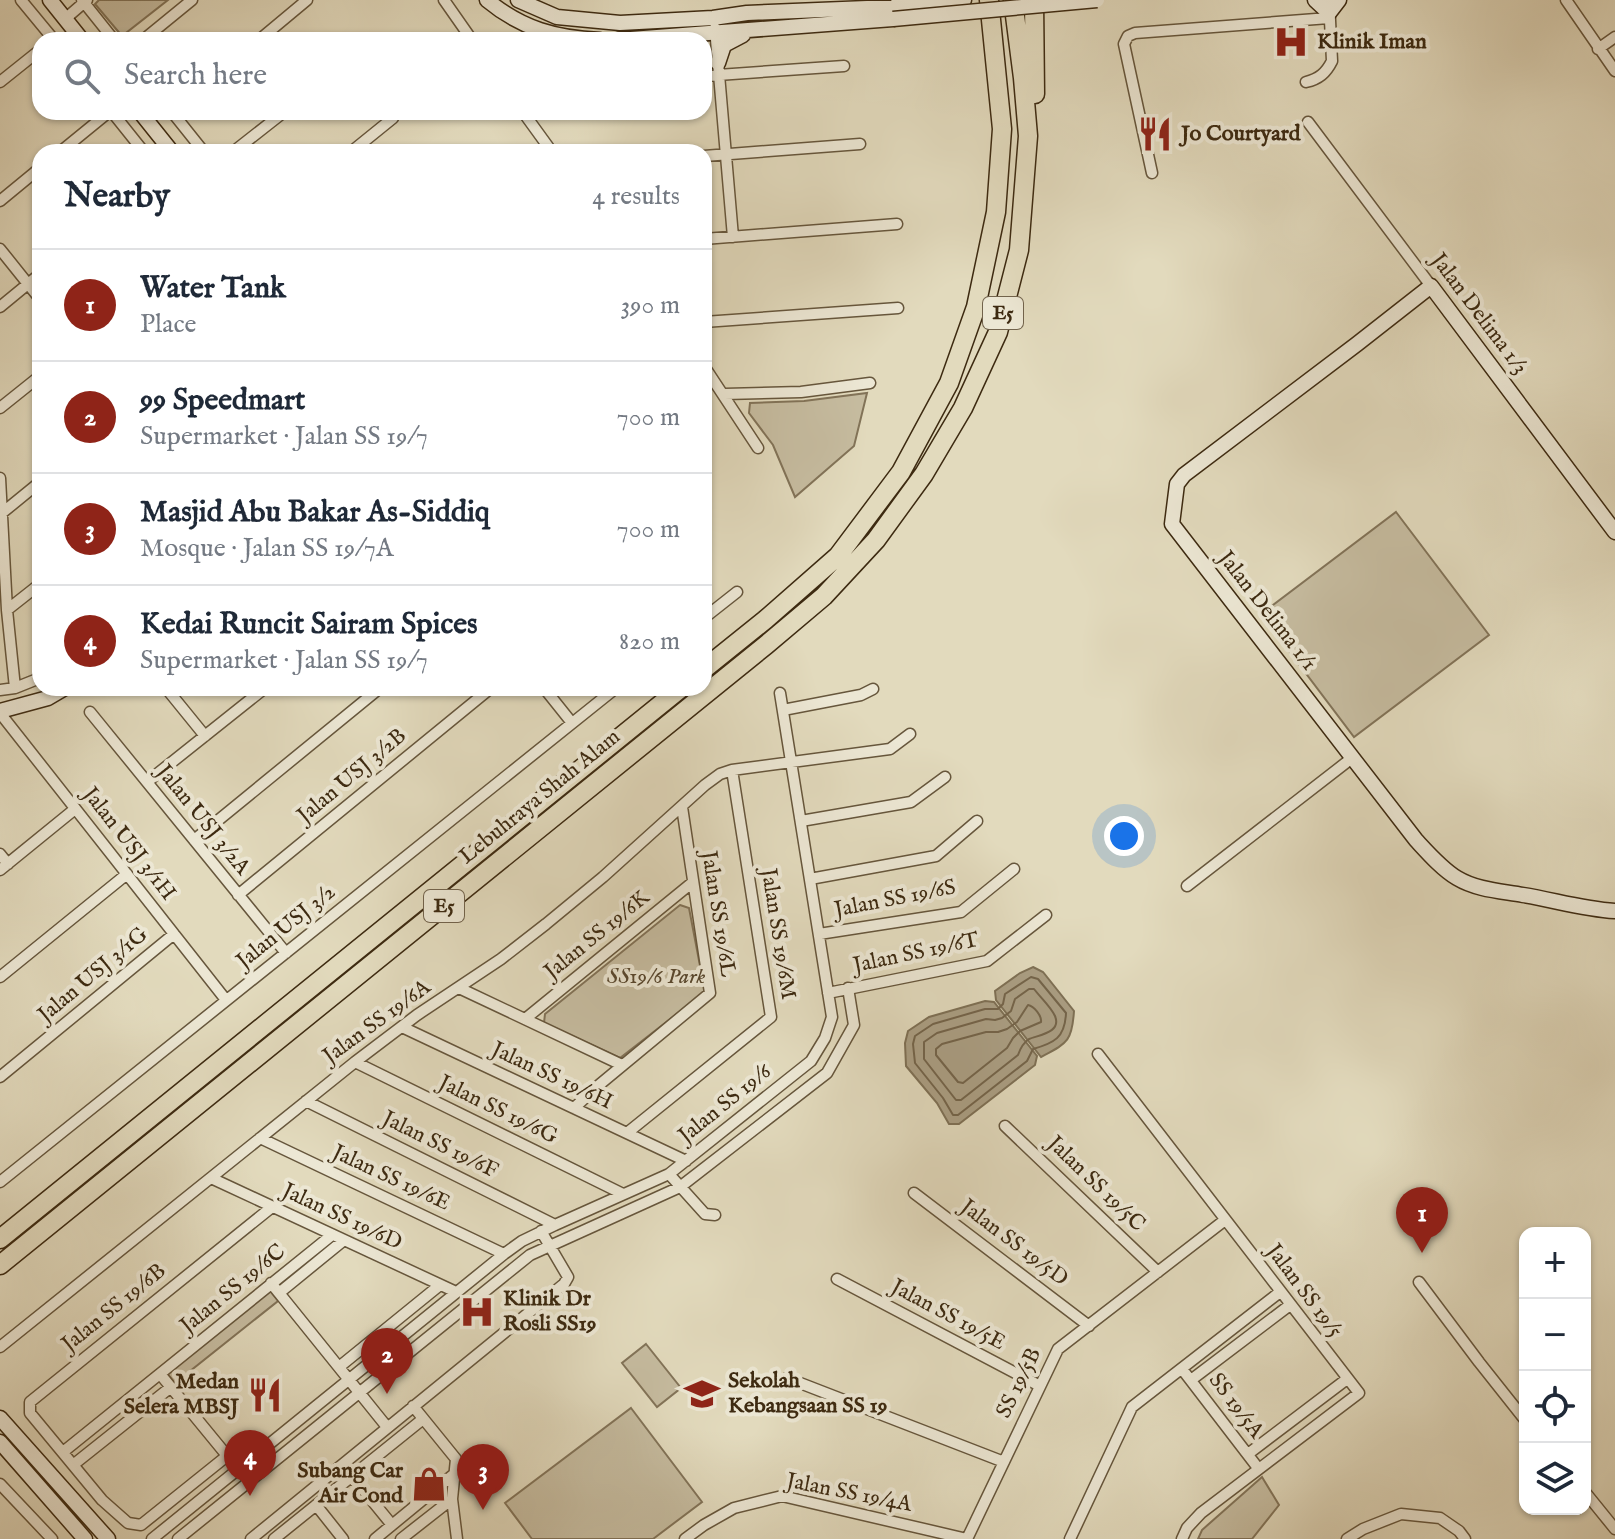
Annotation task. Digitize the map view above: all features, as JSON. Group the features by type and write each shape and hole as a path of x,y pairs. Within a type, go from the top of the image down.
{"highway":[{"name":"E5","path":"712,663 838,556 901,472 949,383 976,307 996,212 1002,129 989,0"},
{"name":"Lebuhraya Shah Alam","path":"712,689 824,596 876,540 940,448 963,408 998,332 1019,250 1028,136 1013,0"},
{"path":"1028,136 1036,90 1034,0"},
{"name":"Lebuhraya Shah Alam","path":"0,1239 671,696"},
{"name":"Lebuhraya Shah Alam","path":"0,1265 703,696"}],"street":[{"path":"21,0 47,32"},
{"path":"50,0 76,32"},
{"path":"153,32 192,0"},
{"path":"269,32 307,0"},
{"path":"444,0 466,32"},
{"path":"487,0 529,28 544,32"},
{"path":"518,0 557,17 711,32 750,31 892,13 964,0"},
{"path":"711,32 747,13 892,13 1097,0"},
{"path":"1566,0 1615,71"},
{"path":"65,19 85,1 108,32"},
{"path":"1152,173 1124,44 1128,36 1328,5 1332,61 1328,70 1316,80 1306,82"},
{"path":"719,69 724,45 750,31"},
{"path":"1598,49 1615,37"},
{"path":"712,41 719,69 733,237"},
{"path":"0,82 32,56"},
{"path":"712,72 719,69 844,66"},
{"path":"70,144 100,120"},
{"path":"117,120 137,144"},
{"path":"146,120 166,144"},
{"path":"178,120 198,144"},
{"path":"243,144 274,120"},
{"path":"361,144 391,120"},
{"path":"529,120 546,144"},
{"name":"Jalan Delima 1/3","path":"1308,122 1615,532"},
{"path":"712,156 860,144"},
{"path":"0,201 32,175"},
{"path":"712,238 897,224"},
{"path":"0,249 32,289"},
{"path":"0,307 32,281"},
{"name":"Jalan Delima 1/1","path":"1431,286 1184,475 1177,484 1172,524 1416,840 1457,878 1489,890 1586,909 1615,911"},
{"path":"712,321 898,308"},
{"path":"712,377 758,448"},
{"path":"0,408 32,382"},
{"path":"725,394 801,392 870,383"},
{"path":"0,478 7,610 15,688"},
{"path":"2,513 32,489"},
{"path":"7,610 32,590"},
{"path":"712,612 737,592"},
{"path":"0,690 32,681"},
{"path":"783,710 861,695 873,689"},
{"name":"Jalan SS 19/6","path":"152,1539 504,1254 541,1231 669,1174 811,1061 825,1038 832,1017 780,693"},
{"path":"0,712 51,696"},
{"path":"172,696 205,736"},
{"path":"147,782 254,696"},
{"path":"194,840 370,696"},
{"name":"Jalan USJ 3/2B","path":"238,895 481,696"},
{"path":"550,696 572,723"},
{"name":"Jalan USJ 3/2","path":"0,1182 606,696"},
{"name":"Jalan USJ 3/1H","path":"0,712 226,1000"},
{"name":"Jalan USJ 3/2A","path":"90,712 286,953"},
{"name":"Jalan SS 19/6A","path":"0,1347 355,1062 546,924 720,774 890,749 910,734"},
{"path":"1187,886 1352,758"},
{"name":"Jalan SS 19/6M","path":"627,1133 771,1017 732,770"},
{"path":"801,821 911,802 945,777"},
{"name":"Jalan SS 19/6L","path":"574,1108 710,993 682,807"},
{"path":"0,854 4,867 75,809"},
{"path":"810,879 936,856 977,821"},
{"name":"Jalan SS 19/6S","path":"819,934 961,912 1014,869"},
{"path":"0,977 127,874"},
{"name":"Jalan SS 19/6K","path":"525,1019 693,882"},
{"name":"Jalan SS 19/6T","path":"828,993 987,961 1046,915"},
{"name":"Jalan USJ 3/1G","path":"0,1077 174,934"},
{"path":"459,988 622,1065"},
{"path":"178,1539 530,1255 680,1187 827,1073 854,1025 848,988"},
{"name":"Jalan SS 19/6H","path":"402,1027 686,1161"},
{"name":"Jalan SS 19/5","path":"1098,1054 1347,1379"},
{"name":"Jalan SS 19/6G","path":"355,1062 623,1194"},
{"name":"Jalan SS 19/6F","path":"306,1101 555,1225"},
{"name":"Jalan SS 19/5C","path":"1005,1126 1158,1272"},
{"name":"Jalan SS 19/6E","path":"260,1138 504,1254"},
{"path":"669,1174 705,1214 715,1215"},
{"name":"Jalan SS 19/6D","path":"211,1178 456,1292"},
{"name":"Jalan SS 19/5D","path":"914,1193 1089,1326"},
{"name":"Jalan SS 19/6B","path":"63,1452 30,1413 30,1402 272,1207"},
{"name":"SS 19/5B","path":"967,1539 1058,1349 1225,1220"},
{"path":"251,1539 564,1284 568,1277 541,1231"},
{"name":"Jalan SS 19/6C","path":"63,1452 332,1235"},
{"path":"279,1293 344,1240"},
{"name":"Jalan SS 19/5E","path":"837,1279 1040,1386"},
{"path":"1419,1282 1519,1412"},
{"path":"271,1283 387,1427"},
{"path":"339,1367 440,1285"},
{"path":"1070,1539 1132,1407 1280,1292"},
{"path":"1191,1380 1290,1305"},
{"name":"SS 19/5A","path":"1182,1369 1258,1468"},
{"path":"160,1374 238,1469"},
{"path":"787,1378 1004,1462"},
{"path":"1182,1539 1187,1528 1201,1513 1359,1393 1347,1379 1248,1454"},
{"path":"73,1465 171,1387"},
{"path":"413,1406 456,1459 452,1499 457,1539"},
{"path":"0,1418 108,1539"},
{"path":"274,1539 423,1419"},
{"path":"0,1442 85,1539"},
{"path":"63,1452 111,1508 128,1523 141,1525 227,1456"},
{"path":"375,1539 454,1474"},
{"path":"352,1476 392,1525"},
{"path":"0,1484 52,1539"},
{"name":"Jalan SS 19/4A","path":"685,1539 734,1508 782,1496 967,1539"},
{"path":"401,1539 452,1499"},
{"path":"1591,1499 1615,1529"},
{"path":"316,1505 343,1539"},
{"path":"1347,1539 1401,1514 1440,1518 1465,1539"}],"green space":[{"path":"99,0 168,0 127,32 119,32 95,4"},
{"path":"867,393 854,446 795,497 773,445 749,413 750,403 804,401"},
{"path":"1396,512 1489,635 1354,737 1261,614"},
{"name":"SS19/6 Park","path":"680,905 689,908 705,992 620,1058 544,1023 545,1014"},
{"path":"270,1291 278,1301 175,1383 167,1373"},
{"path":"646,1344 681,1388 657,1407 622,1363"},
{"path":"631,1408 702,1502 653,1539 532,1539 505,1503"},
{"path":"1262,1477 1279,1505 1252,1539 1198,1539 1202,1530"}],"water":[{"path":"1033,967 1043,972 1074,1011 1070,1035 1057,1048 1041,1057 996,1000 995,991"},
{"path":"985,1001 994,1002 1037,1056 1035,1065 959,1124 949,1124 937,1103 906,1066 908,1031 929,1017"}],"place":[{"name":"Klinik Iman","path":"1291,42"},
{"name":"Jo Courtyard","path":"1155,134"},
{"name":"Water Tank","path":"1422,1253"},
{"name":"Klinik Dr Rosli SS19","path":"477,1312"},
{"name":"99 Speedmart","path":"387,1394"},
{"name":"Sekolah Kebangsaan SS 19","path":"702,1394"},
{"name":"Medan Selera MBSJ","path":"265,1395"},
{"name":"Subang Car Air Cond","path":"429,1484"},
{"name":"Kedai Runcit Sairam Spices","path":"250,1496"},
{"name":"Masjid Abu Bakar As-Siddiq","path":"483,1510"}]}
